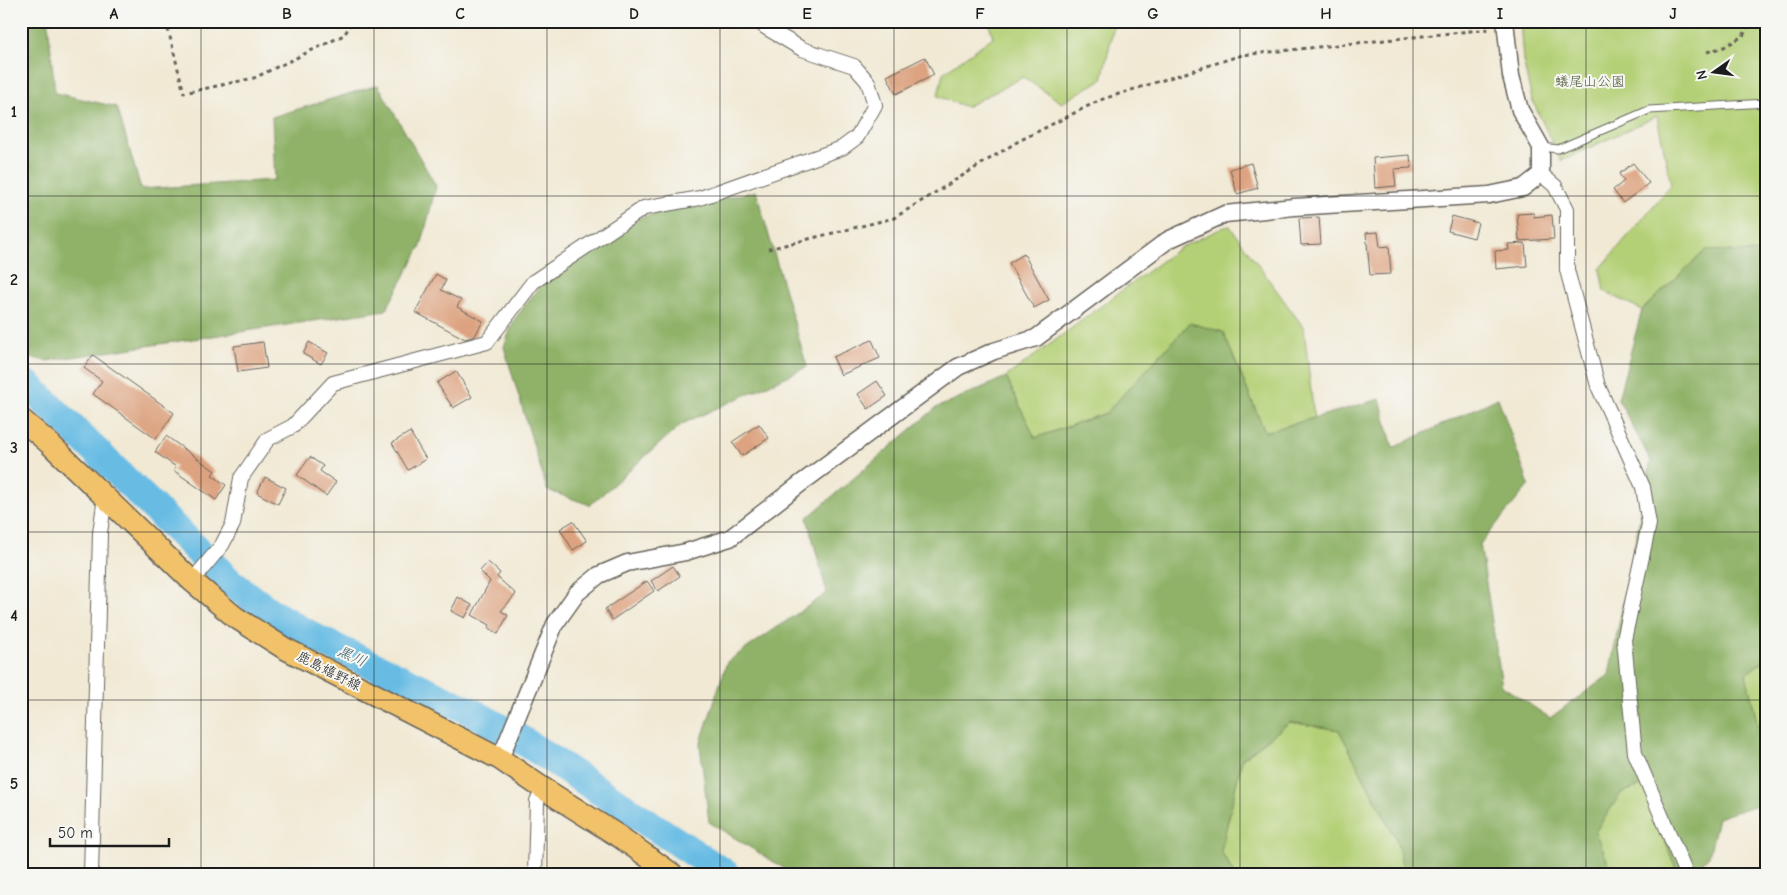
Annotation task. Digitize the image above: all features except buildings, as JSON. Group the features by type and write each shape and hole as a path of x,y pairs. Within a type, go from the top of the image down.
{"main road":[{"name":"鹿島嬉野線","path":"21,419 50,444 192,581 235,617 284,648 500,759 544,790 620,837 672,874"}],"street":[{"path":"192,581 222,545 233,524 241,478 268,439 293,426 333,383 488,342 534,282 644,208 700,198 842,148 857,137 875,105 868,82 854,66 802,50 758,21"},
{"path":"1505,24 1511,76 1520,110 1541,147 1541,174 1555,186 1567,208 1567,270 1598,386 1643,487 1649,524 1624,640 1635,753 1686,874"},
{"path":"500,759 554,624 578,594 599,575 628,563 686,552 730,538 958,367 994,351 1036,338 1168,240 1225,214 1294,207 1489,195 1524,188 1541,174"},
{"path":"91,874 100,533 105,497"},
{"path":"535,874 536,801 544,790"}],"lane":[{"path":"1541,147 1558,149 1649,110 1766,103"}],"path":[{"path":"166,21 184,93 254,78 344,35 353,21"},
{"path":"1707,52 1724,47 1743,36 1751,21"},
{"path":"768,249 894,218 1017,142 1100,100 1242,54 1505,24"}],"green space":[{"path":"21,21 48,21 55,93 117,107 141,189 275,180 272,117 378,85 436,186 421,246 386,310 46,361 21,355"},
{"path":"988,21 1118,21 1114,26 1102,79 1062,103 1023,77 966,107 938,96 943,73 993,37"},
{"name":"蟻尾山公園","path":"1520,21 1766,21 1766,253 1706,250 1642,310 1604,291 1600,269 1671,185 1657,116 1561,161 1532,100 1523,60"},
{"path":"756,191 807,367 682,424 590,505 547,490 504,347 514,320 539,287 641,217"},
{"path":"1229,225 1304,328 1314,418 1265,432 1223,332 1190,324 1106,413 1035,438 1006,377 1179,248"},
{"path":"1706,250 1766,253 1766,659 1746,674 1766,761 1766,802 1718,818 1709,856 1692,874 1678,874 1643,785 1621,793 1595,832 1613,874 1404,874 1397,841 1339,730 1290,722 1242,759 1221,851 1234,874 793,874 709,822 700,745 727,662 827,593 807,518 936,408 1006,377 1035,438 1106,413 1190,323 1223,332 1265,432 1380,399 1393,448 1498,398 1529,485 1480,544 1502,686 1550,718 1609,675 1651,461 1618,399 1642,310"},
{"path":"1766,659 1766,761 1746,674"},
{"path":"1290,722 1339,730 1397,841 1404,874 1234,874 1221,851 1242,759"},
{"path":"1643,784 1678,874 1613,874 1595,832 1621,793"}],"waterway":[{"name":"黒川","path":"21,380 231,583 270,612 319,640 470,711 525,742 726,874"}]}
